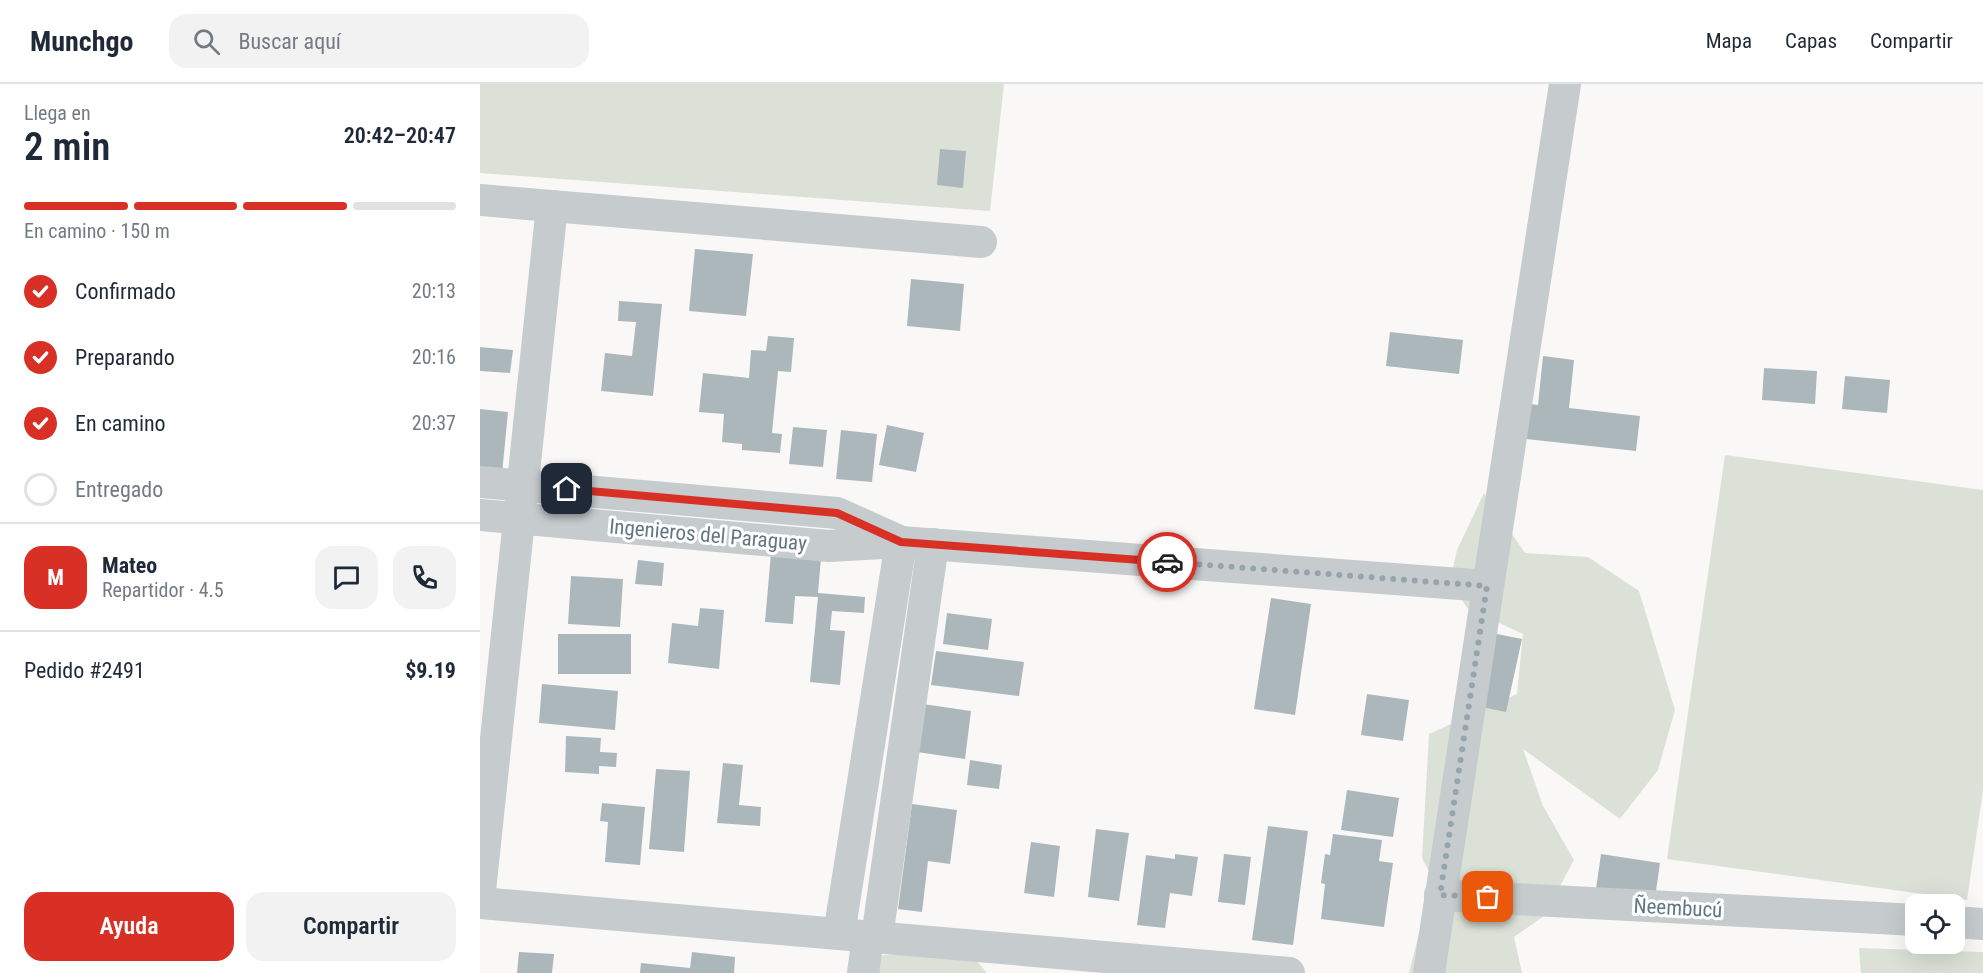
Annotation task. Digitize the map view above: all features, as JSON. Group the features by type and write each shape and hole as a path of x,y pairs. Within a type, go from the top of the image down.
{"street":[{"path":"1429,973 1564,84"},
{"path":"480,200 981,242"},
{"path":"480,891 552,206"},
{"name":"Ingenieros del Paraguay","path":"480,482 837,513 901,542"},
{"name":"Ingenieros del Paraguay","path":"480,515 830,546 901,542 1487,586"},
{"path":"863,973 861,936 901,542"},
{"path":"861,936 933,544"},
{"name":"Ñeembucú","path":"1440,895 1905,919"},
{"path":"480,903 1289,973"},
{"path":"1965,923 1983,924"}],"shaded area":[{"path":"480,84 1004,84 990,211 480,173"},
{"path":"1725,455 1983,490 1983,790 1967,900 1965,900 1965,894 1923,894 1667,859"},
{"path":"1484,493 1525,553 1588,557 1639,591 1675,710 1658,770 1620,819 1523,749 1543,806 1574,860 1544,916 1514,937 1522,973 1409,973 1421,925 1447,908 1422,858 1429,734 1517,694 1523,634 1467,608 1450,581 1457,550"},
{"path":"1859,948 1905,949 1905,954 1983,952 1983,973 1861,973"},
{"path":"915,953 977,961 987,973 857,973 872,956"}],"building":[{"path":"940,149 966,151 963,188 937,185"},
{"path":"695,249 753,254 746,316 689,311"},
{"path":"911,279 964,284 960,331 907,326"},
{"path":"619,301 662,304 653,396 601,391 605,353 632,356 636,322 618,321"},
{"path":"1390,332 1463,340 1459,374 1386,366"},
{"path":"768,336 794,338 791,372 778,371 772,433 782,434 780,453 742,450 742,444 722,442 724,414 699,412 703,373 749,378 751,350 766,351"},
{"path":"480,347 513,350 510,373 480,371"},
{"path":"1543,356 1574,360 1569,408 1640,416 1636,451 1517,438 1521,403 1538,405"},
{"path":"1764,368 1817,371 1815,404 1762,400"},
{"path":"1845,376 1890,380 1887,413 1842,409"},
{"path":"480,409 508,412 502,474 480,472"},
{"path":"887,425 924,433 916,472 879,465"},
{"path":"793,427 827,430 823,467 789,464"},
{"path":"841,430 877,434 872,482 836,479"},
{"path":"771,553 821,558 818,593 865,597 864,613 832,611 830,630 845,631 840,685 810,682 818,597 795,596 793,624 765,622"},
{"path":"638,560 664,563 662,586 635,584"},
{"path":"571,576 623,579 620,627 568,624"},
{"path":"1271,598 1311,604 1295,715 1254,709"},
{"path":"700,608 724,610 719,669 668,663 672,623 698,626"},
{"path":"947,613 992,619 988,650 943,644"},
{"path":"1487,632 1522,639 1506,712 1471,705"},
{"path":"558,634 631,634 631,674 558,674"},
{"path":"936,651 1024,662 1019,696 931,685"},
{"path":"542,684 618,691 615,730 539,723"},
{"path":"1367,694 1409,700 1403,741 1361,735"},
{"path":"923,704 971,711 965,759 917,752"},
{"path":"566,736 601,738 600,752 617,753 616,767 599,766 599,774 565,772"},
{"path":"970,760 1002,765 999,789 967,785"},
{"path":"723,763 743,765 739,805 761,807 760,826 717,823"},
{"path":"656,769 690,771 684,852 649,849"},
{"path":"1347,790 1399,798 1393,837 1341,830"},
{"path":"602,803 645,807 640,865 605,862 608,822 600,821"},
{"path":"912,804 957,810 950,864 928,861 922,912 898,909"},
{"path":"1268,826 1308,831 1293,945 1252,940"},
{"path":"1096,829 1129,833 1119,901 1088,897"},
{"path":"1333,834 1382,840 1379,861 1393,863 1384,927 1321,919 1325,884 1321,883 1325,854 1330,855"},
{"path":"1031,842 1060,846 1054,897 1024,893"},
{"path":"1175,854 1198,857 1192,896 1170,893 1165,928 1137,925 1146,855 1175,859"},
{"path":"1224,854 1251,857 1245,905 1218,902"},
{"path":"1601,854 1660,863 1655,898 1596,889"},
{"path":"519,952 554,954 552,973 517,973"},
{"path":"692,952 735,957 734,973 640,973 641,963 690,968"}],"way so far":[{"path":"1167,562 1487,586 1440,895 1488,897"}],"route":[{"path":"567,489 837,513 901,542 1167,562"}]}
